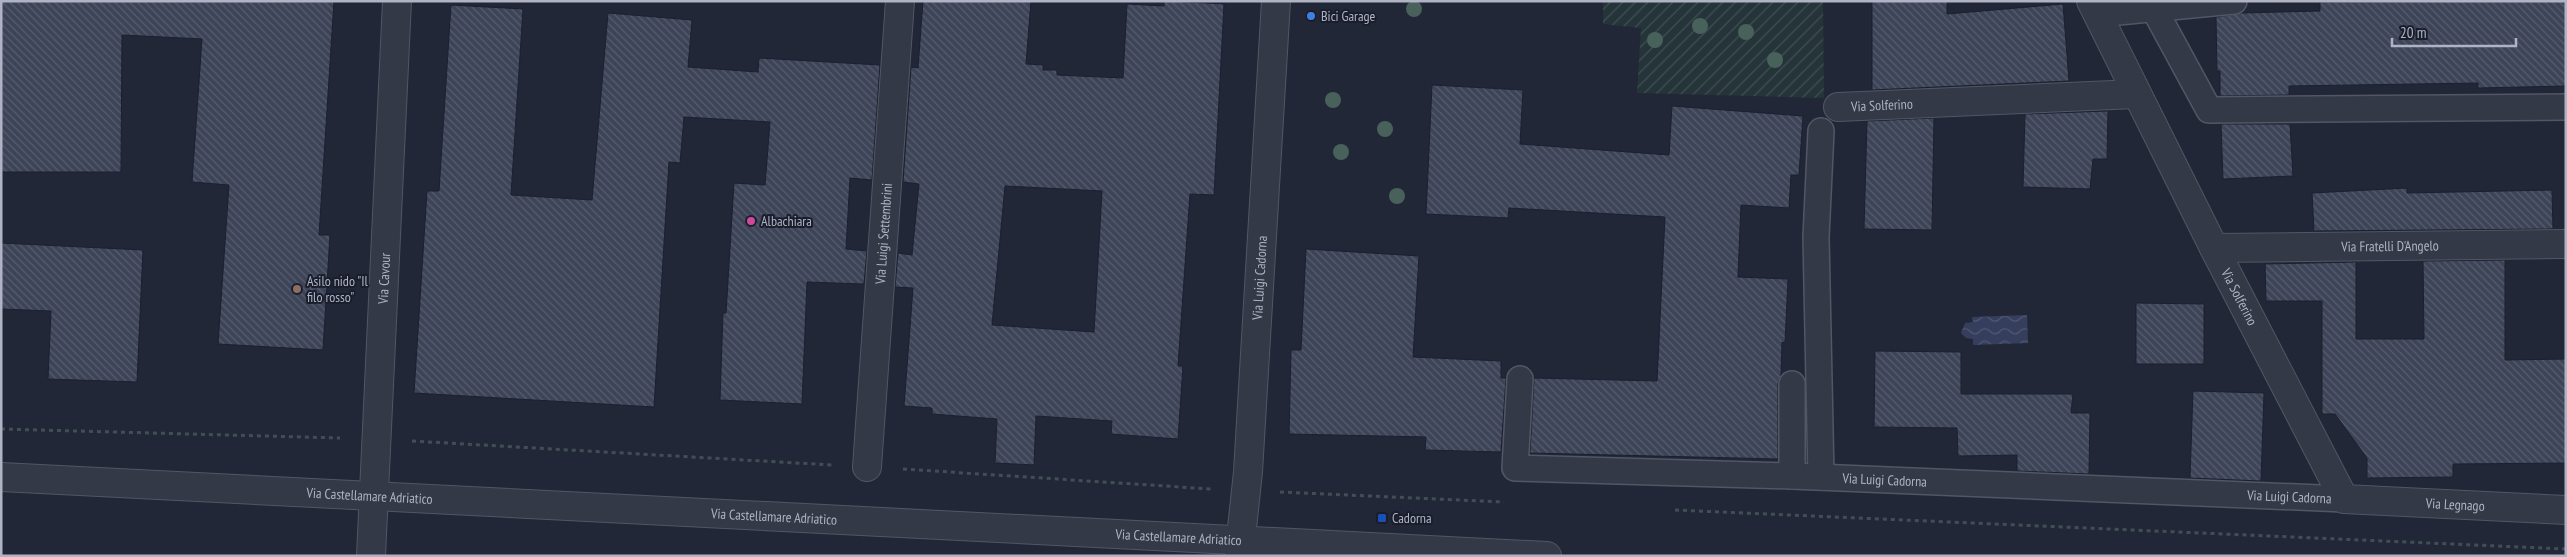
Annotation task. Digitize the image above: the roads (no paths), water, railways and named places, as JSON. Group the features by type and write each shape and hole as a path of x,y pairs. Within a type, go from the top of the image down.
{"street":[{"name":"Via Cavour","path":"371,556 397,1"},
{"name":"Via Luigi Settembrini","path":"867,467 900,1"},
{"name":"Via Luigi Cadorna","path":"1240,548 1248,472 1276,1"},
{"name":"Via Solferino","path":"2094,7 2214,248 2344,499"},
{"name":"Via Solferino","path":"1838,107 2136,94"},
{"name":"Via Fratelli D'Angelo","path":"2214,248 2566,244"},
{"name":"Via Castellamare Adriatico","path":"1,477 373,494 1240,548 1547,556"},
{"name":"Via Legnago","path":"2344,499 2566,510"}],"lane":[{"path":"2094,7 2153,7 2234,1"},
{"path":"2153,7 2210,110 2566,107"},
{"path":"1821,131 1816,237 1821,477"},
{"name":"Via Luigi Cadorna","path":"1520,379 1515,468 1821,477 2344,499"},
{"path":"1792,384 1792,476"}],"water":[{"path":"2027,315 2028,343 1973,345 1973,339 1966,338 1961,333 1965,323 1973,322 1972,317"}],"place":[{"name":"Bici Garage","path":"1311,16"},
{"name":"Albachiara","path":"751,221"},
{"name":"Asilo nido \"Il filo rosso\"","path":"297,289"},
{"name":"Cadorna","path":"1382,518"}]}
